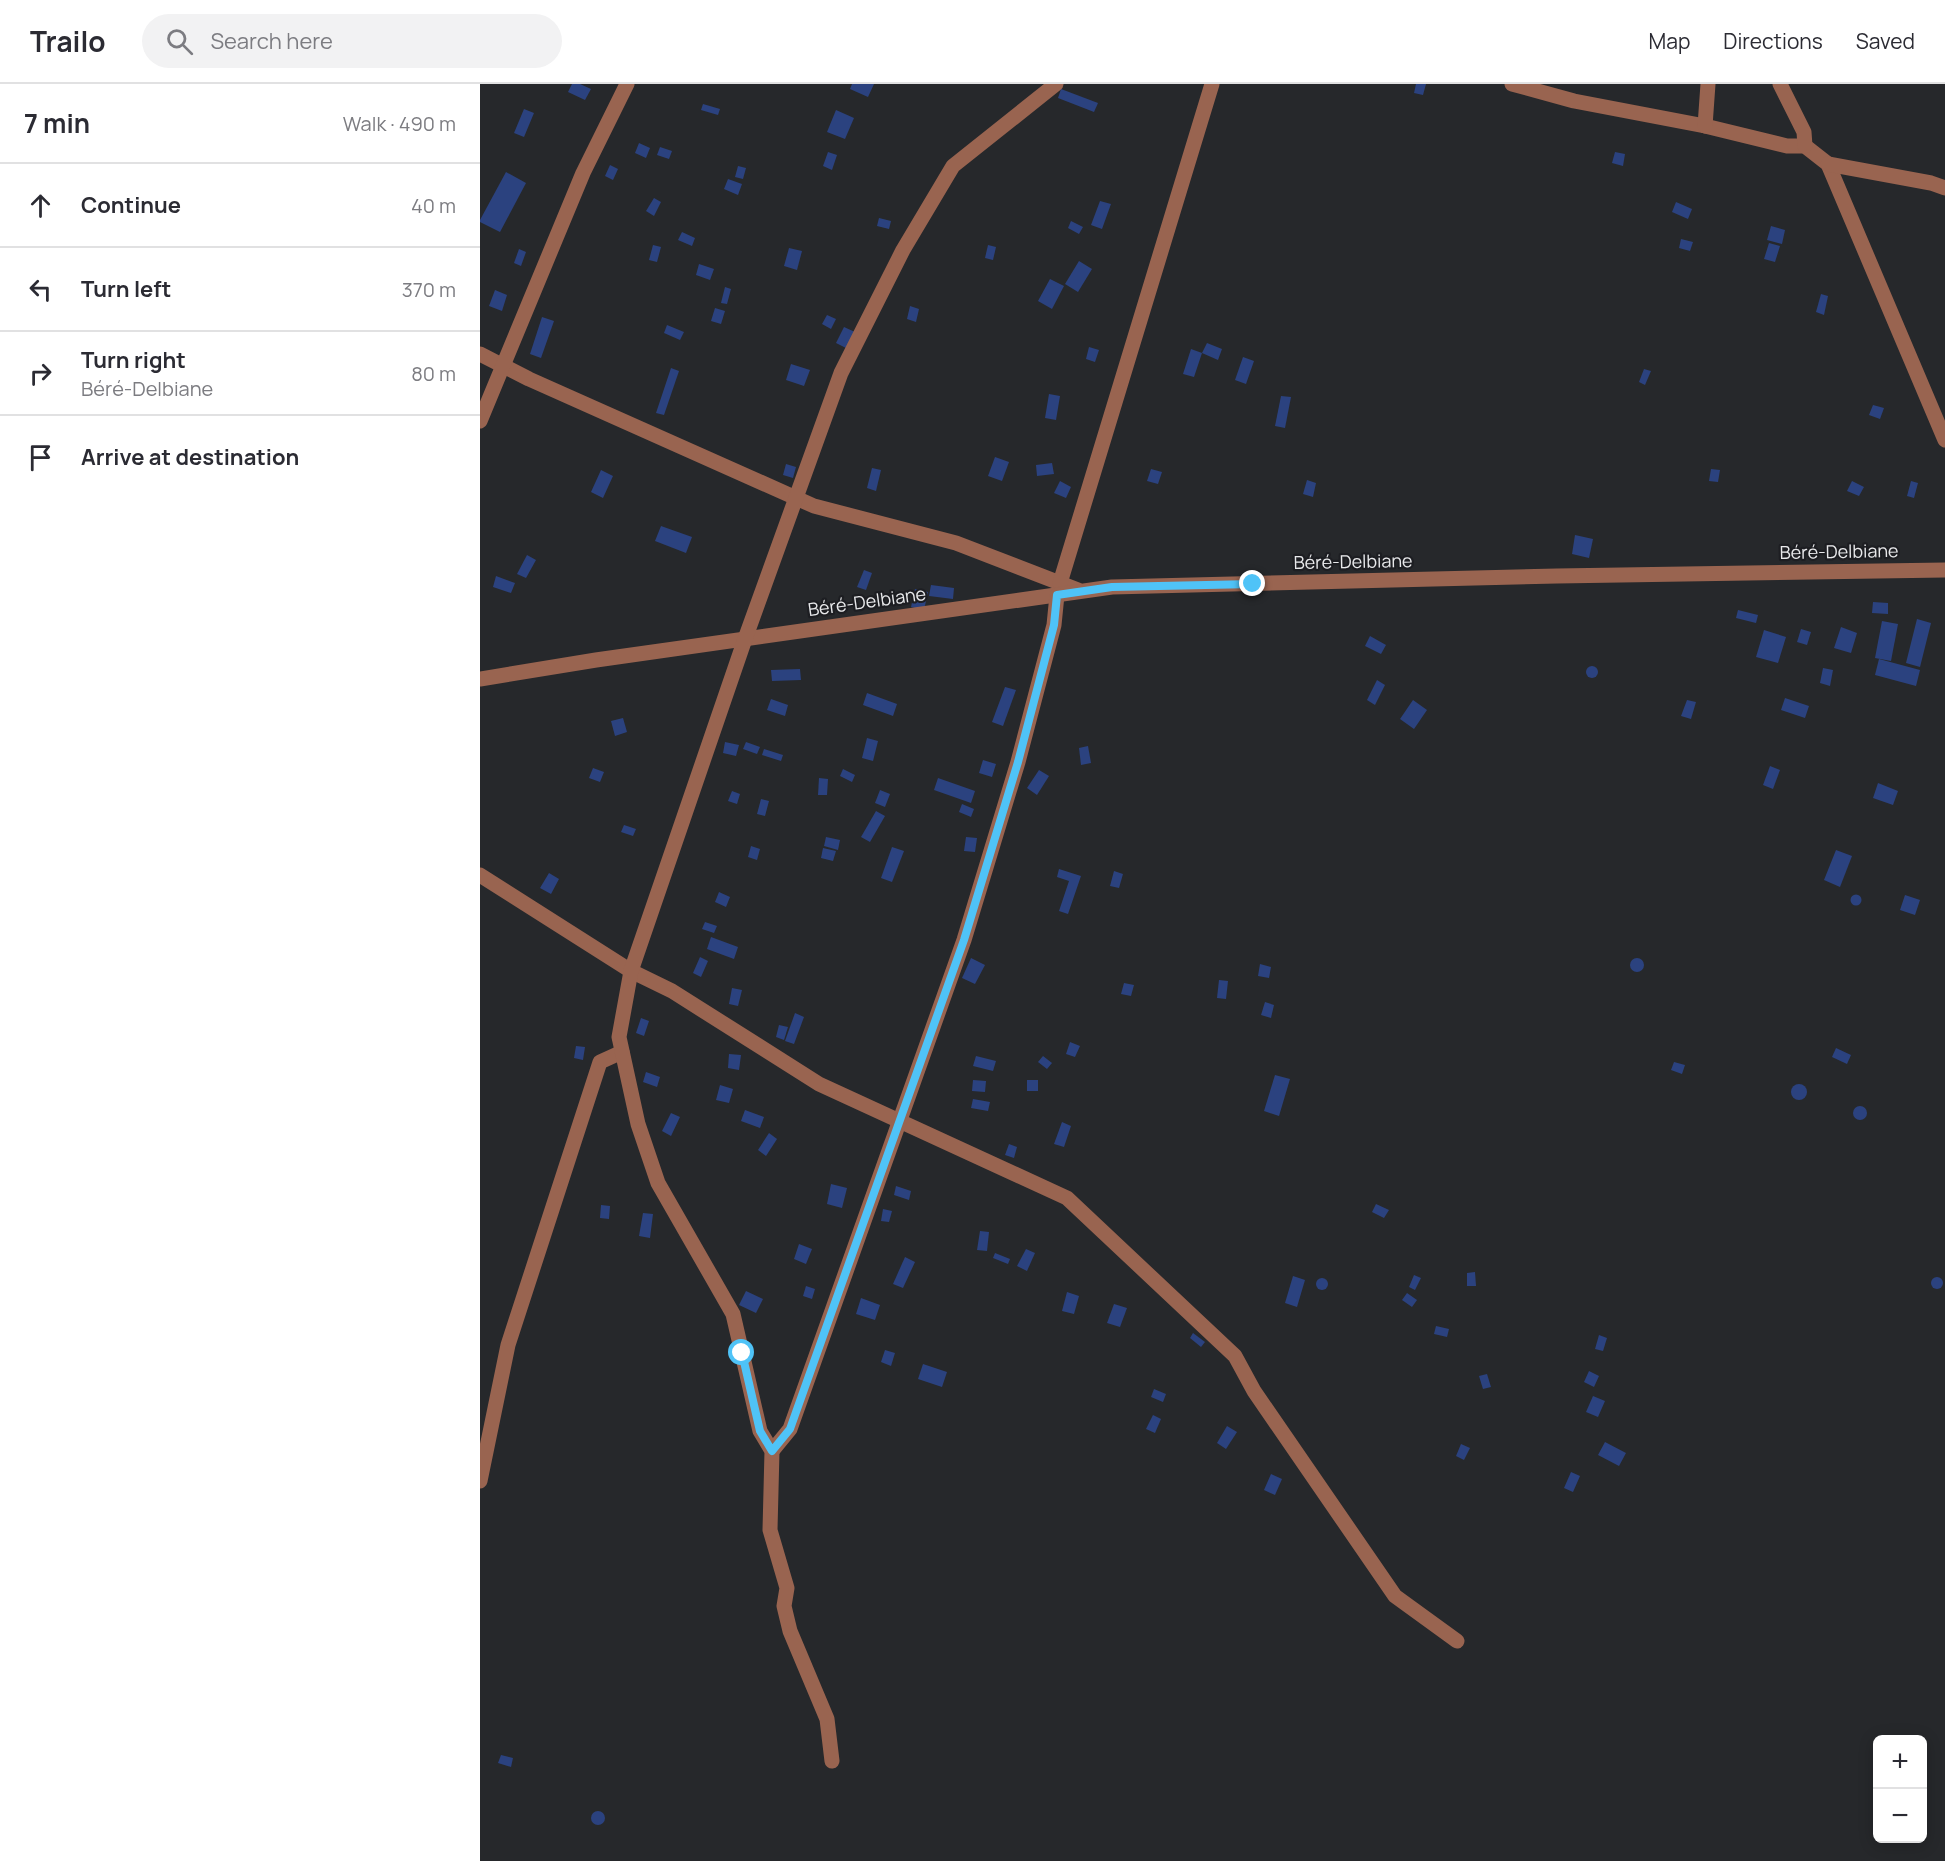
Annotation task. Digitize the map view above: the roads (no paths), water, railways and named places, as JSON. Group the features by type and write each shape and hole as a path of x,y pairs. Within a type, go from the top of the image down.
{"street":[{"path":"480,421 583,173 627,84"},
{"path":"832,1761 827,1719 790,1631 784,1606 787,1588 770,1530 772,1451 760,1431 733,1314 658,1183 638,1124 619,1037 632,971 745,639 842,373 903,250 953,166 1056,84"},
{"path":"772,1451 790,1429 964,940 1018,762 1054,625 1059,589 1212,84"},
{"path":"1512,84 1574,101 1705,126 1786,146 1805,146 1828,164 1931,183 1945,188"},
{"path":"1705,126 1708,84"},
{"path":"1780,84 1804,132 1805,146"},
{"path":"1828,164 1945,440"},
{"path":"480,354 814,506 956,543 1059,589"},
{"name":"Béré-Delbiane","path":"480,679 1059,589 1081,591 1112,587 1945,570"},
{"path":"480,875 632,971 672,991 819,1084 1066,1198 1235,1356 1254,1391 1395,1596 1457,1641"},
{"path":"480,1481 508,1345 600,1062 622,1052"}]}
